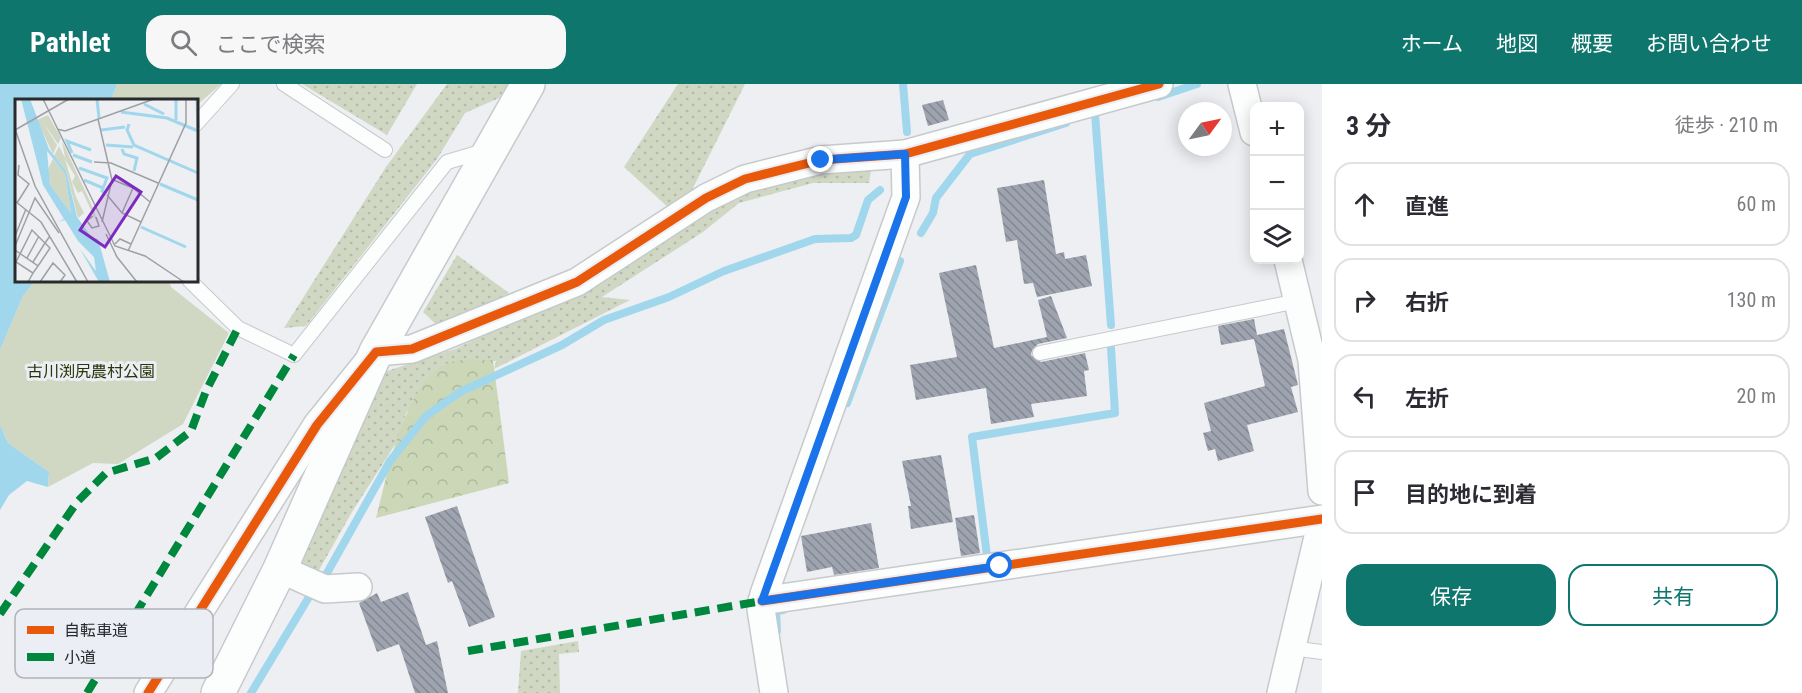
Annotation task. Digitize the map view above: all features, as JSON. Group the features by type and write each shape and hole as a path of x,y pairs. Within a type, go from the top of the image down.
{"street":[{"path":"201,609 316,425 376,352 488,150 528,84"},
{"path":"376,352 412,349 577,282 706,198 745,179 821,160 905,154 1159,84"},
{"path":"1242,84 1250,116"},
{"path":"773,599 906,197 905,154"},
{"path":"1289,264 1319,395 1322,491"},
{"path":"218,693 303,580 376,352"},
{"path":"774,693 761,609 773,599 1322,520 1281,693"},
{"path":"303,580 358,587"},
{"path":"148,693 157,678"}],"lane":[{"path":"198,122 232,84"},
{"path":"284,84 385,150"},
{"path":"191,282 238,328 294,355 447,162 488,150"},
{"path":"1040,353 1298,301"},
{"path":"1291,648 1322,652"}],"green space":[{"path":"117,84 221,84 198,104 198,99 111,99"},
{"path":"302,84 417,84 387,135"},
{"path":"447,84 508,84 499,98 465,113 437,159 306,326 284,328 386,167"},
{"path":"678,84 745,84 691,192 670,209 624,167"},
{"path":"871,170 869,183 813,183 739,203 703,232 602,297 630,300 494,369 496,361 451,362 406,413 398,440 352,512 315,577 295,568 384,372 455,349 577,292 726,196 811,174"},
{"path":"457,255 509,293 440,328 423,312"},
{"name":"古川渕尻農村公園","path":"34,282 169,282 171,287 229,333 183,424 118,464 93,463 48,487 49,472 8,443 0,425 0,350 23,296"},
{"path":"493,360 509,483 376,518 400,430 421,387 435,372 451,362"},
{"path":"578,641 579,652 559,654 560,693 518,693 521,651"}],"water":[{"path":"0,84 117,84 111,99 15,99 15,282 34,282 23,296 0,350"},
{"path":"0,425 8,443 49,472 48,487 27,481 9,495 0,510"}],"building":[{"path":"943,100 949,120 928,126 922,105"},
{"path":"1044,180 1056,254 1064,252 1065,259 1086,255 1092,286 1037,297 1033,283 1024,284 1017,240 1006,242 997,188"},
{"path":"976,265 994,348 1047,337 1038,300 1051,296 1067,338 1038,344 1032,350 1031,355 1041,362 1085,353 1089,370 1084,371 1087,396 1031,404 1034,417 991,424 986,388 916,400 910,365 957,357 939,273"},
{"path":"1254,319 1257,335 1284,329 1298,385 1291,387 1298,412 1247,425 1254,451 1218,461 1215,449 1208,451 1203,433 1211,431 1204,403 1265,386 1254,339 1221,345 1218,326"},
{"path":"941,455 953,522 911,529 908,506 911,506 902,461"},
{"path":"457,506 495,617 469,627 452,581 448,583 425,517"},
{"path":"974,515 980,553 961,556 955,518"},
{"path":"871,523 879,568 834,575 832,567 807,572 801,536"},
{"path":"408,592 426,645 437,641 448,693 415,693 399,644 377,652 359,603 377,593 381,602"}],"waterway":[{"path":"903,84 907,132"},
{"path":"1158,97 1197,84"},
{"path":"1095,114 1111,325"},
{"path":"921,233 933,213 936,198 970,154 1066,123"},
{"path":"251,693 309,597 327,573 390,461 426,416 460,392 562,345 604,320 669,297 724,271 815,239 851,238 856,235 868,200 880,190"},
{"path":"847,403 900,261"},
{"path":"988,564 972,437 1115,413 1111,348"},
{"path":"777,631 776,611 783,610"}],"marked path":[{"path":"0,614 77,502 106,473 156,458 191,431 206,391 238,328"},
{"path":"138,609 294,355"},
{"path":"468,651 762,601"},
{"path":"87,693 96,678"}],"cycle path":[{"path":"201,609 317,425 376,352 412,349 577,282 706,198 745,179 821,160 905,154 1159,84"},
{"path":"762,601 1322,519"},
{"path":"148,693 157,678"}],"route":[{"path":"821,160 905,154 906,197 762,601 1000,566"}]}
